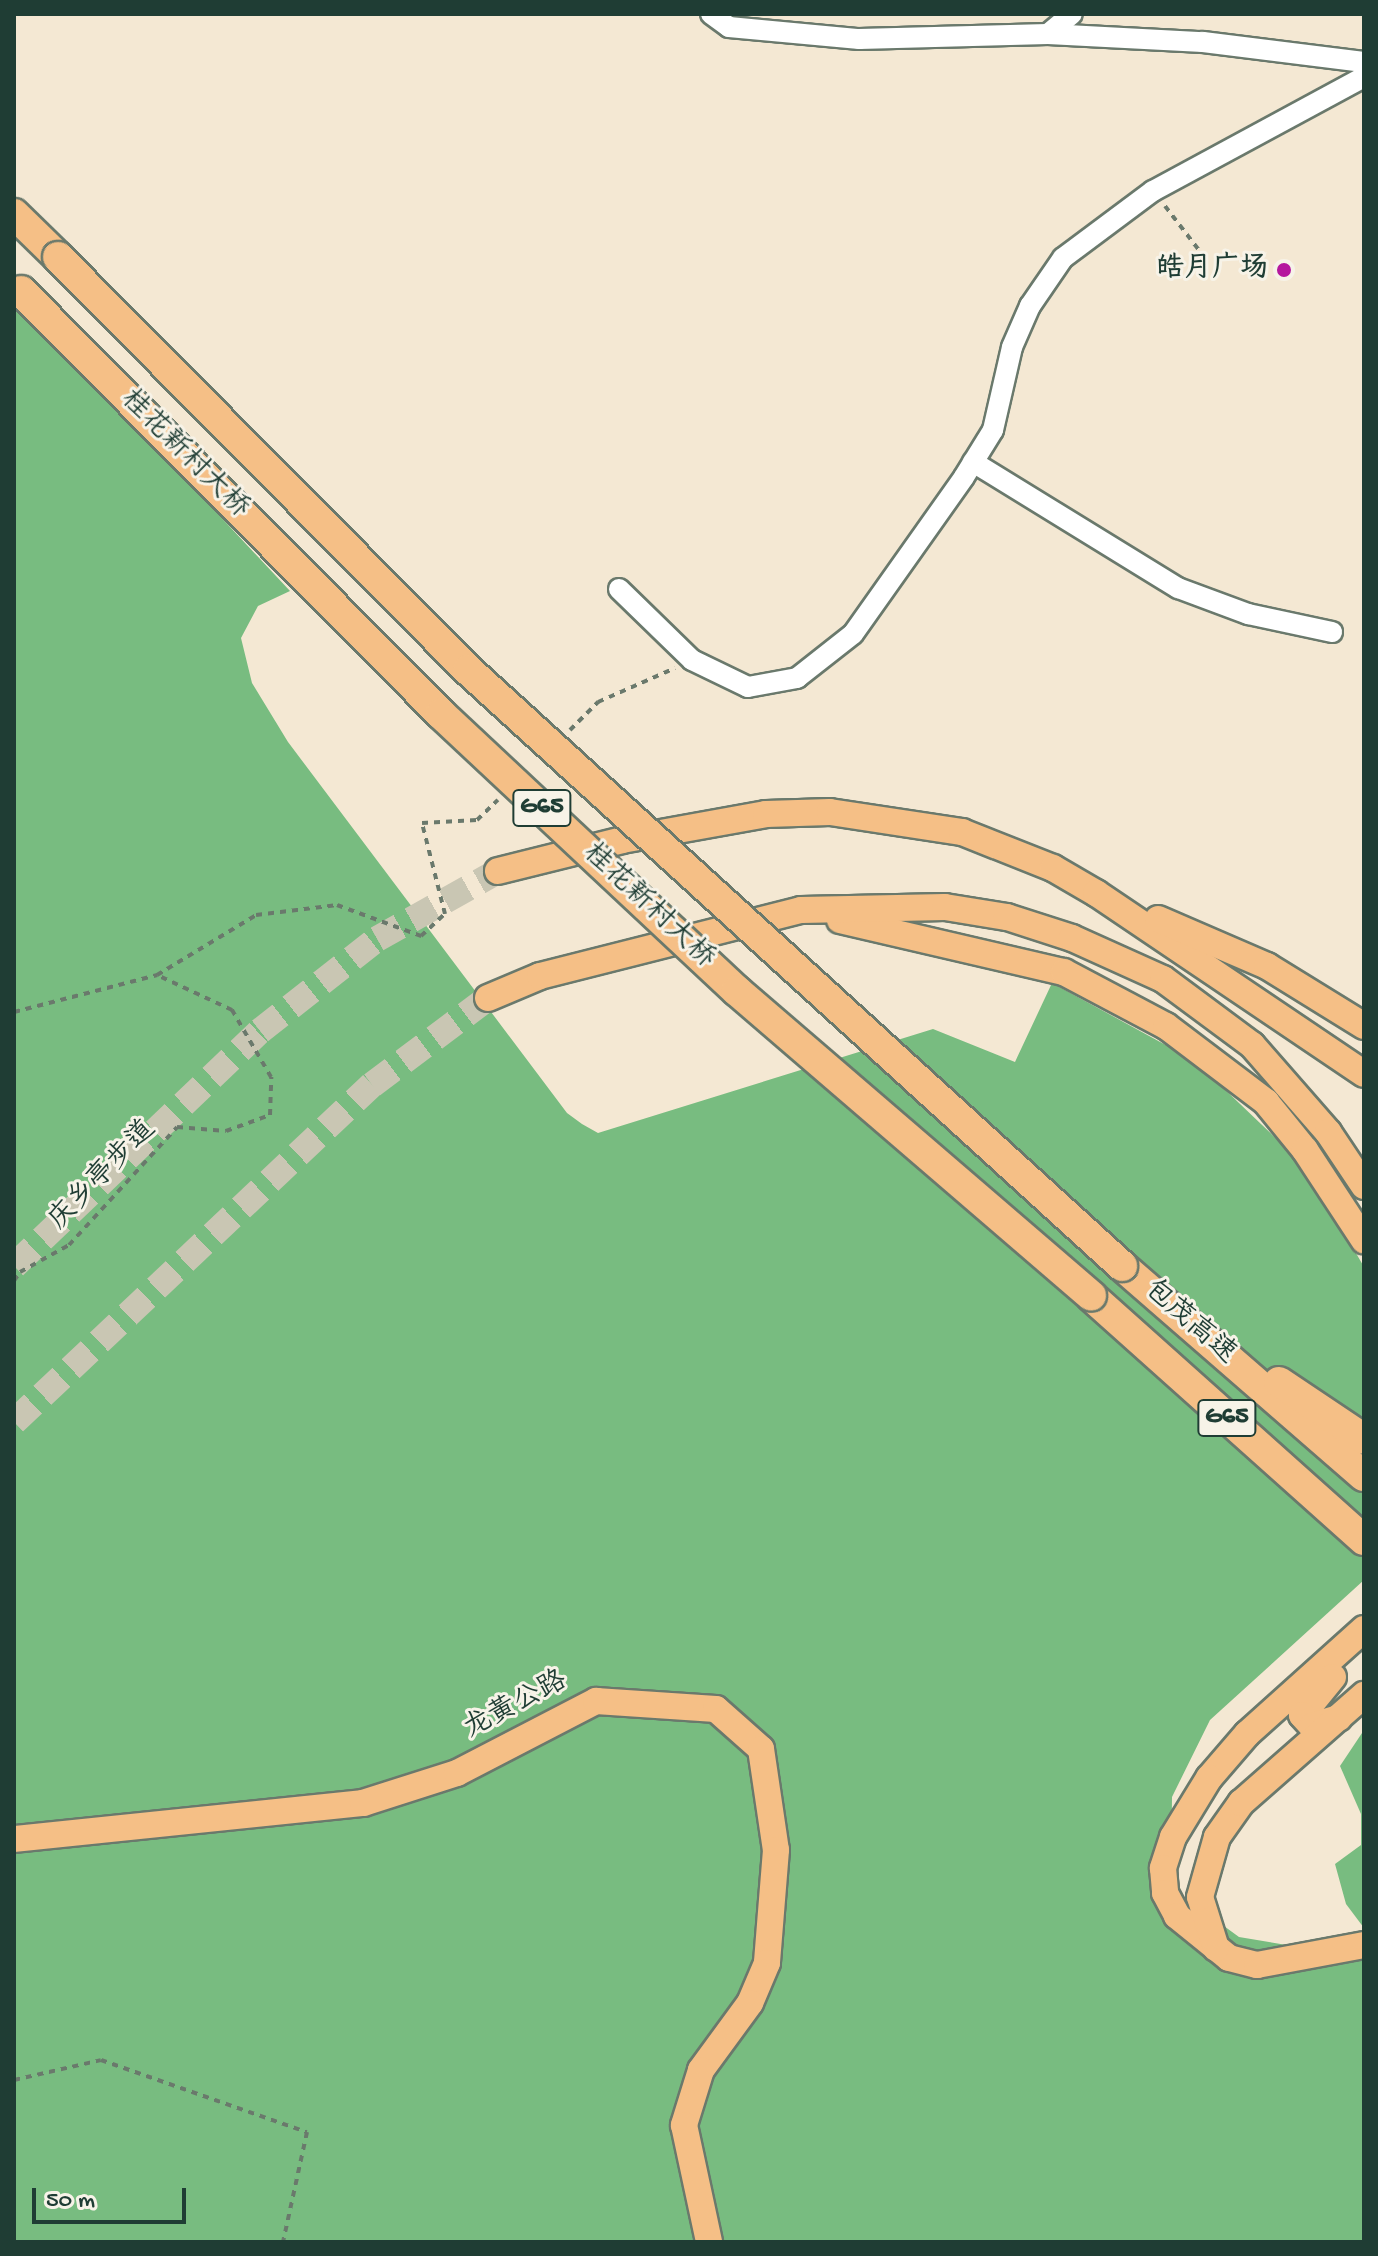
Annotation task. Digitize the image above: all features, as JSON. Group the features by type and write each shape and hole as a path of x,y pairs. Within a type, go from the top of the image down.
{"highway":[{"name":"桂花新村大桥","path":"14,214 468,670 1122,1266"},
{"name":"桂花新村大桥","path":"18,288 441,714 737,991 1091,1296"},
{"name":"包茂高速","path":"1122,1266 1364,1476"},
{"name":"包茂高速","path":"1091,1296 1364,1540"},
{"path":"1203,1335 1364,1439"}],"main road":[{"path":"498,871 622,840 766,814 830,812 962,832 1053,868 1096,893 1364,1074"},
{"path":"1096,893 1267,966 1364,1026"},
{"path":"488,998 540,976 801,910 945,907 1007,917 1072,938 1163,979 1252,1045 1295,1090 1364,1186"},
{"path":"801,910 1064,972 1166,1026 1266,1102 1305,1150 1364,1240"},
{"path":"1364,1629 1247,1734 1209,1778 1173,1837 1163,1868 1165,1893 1177,1916 1229,1958 1257,1965 1364,1945"},
{"path":"1339,1718 1312,1726 1302,1715 1364,1641"},
{"path":"1216,1948 1200,1897 1217,1837 1241,1803 1364,1695"},
{"name":"龙黄公路","path":"14,1839 363,1803 457,1773 596,1701 716,1709 761,1749 776,1850 767,1963 750,2003 701,2070 684,2125 709,2242"}],"street":[{"path":"711,14 729,27 859,39 1048,34 1203,42 1364,62"},
{"path":"1048,34 1072,14"},
{"path":"619,589 692,660 748,687 797,678 853,634 973,462 993,430 1012,347 1030,306 1063,258 1153,191 1364,77"},
{"path":"973,462 1178,588 1248,614 1332,632"}],"path":[{"path":"1153,191 1205,258"},
{"path":"565,734 598,702 692,660"},
{"path":"14,1012 157,975 256,915 337,905 421,936 445,914 422,823 477,820 510,788"},
{"name":"庆乡亭步道","path":"14,1281 20,1272 69,1245 177,1127 226,1131 270,1115 271,1077 232,1010 157,975"},
{"path":"14,2080 101,2060 307,2132 283,2242"}],"green space":[{"path":"14,296 290,591 258,606 241,638 252,683 288,742 567,1113 582,1124 598,1133 933,1029 1015,1062 1052,983 1195,1061 1307,1168 1364,1267 1364,1580 1210,1720 1172,1797 1171,1882 1180,1894 1239,1937 1311,1949 1364,1934 1364,2242 14,2242"},
{"path":"1364,1730 1364,1928 1346,1904 1335,1864 1361,1845 1361,1814 1340,1766"}],"tunnel":[{"path":"14,1266 260,1031 377,939 498,871"},
{"path":"14,1422 372,1085 488,998"}],"place":[{"name":"皓月广场","path":"1284,270"}]}
